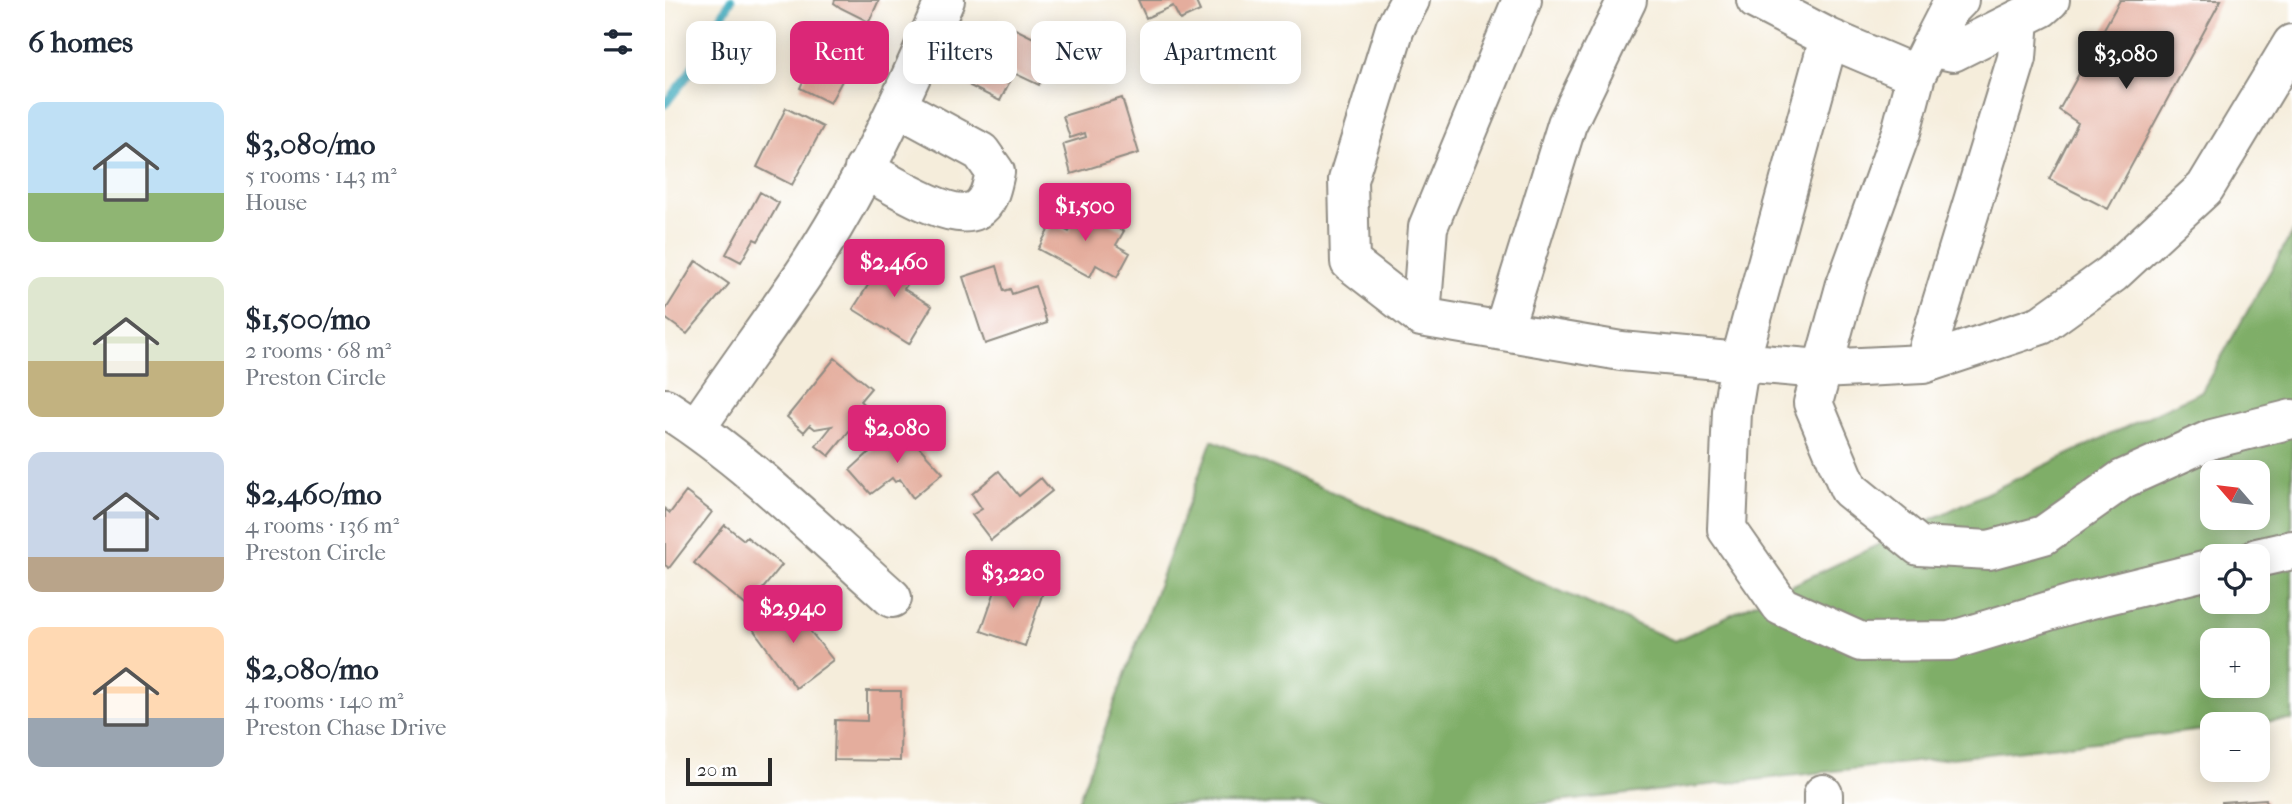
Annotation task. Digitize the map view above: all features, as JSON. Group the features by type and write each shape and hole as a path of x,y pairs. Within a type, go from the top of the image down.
{"street":[{"path":"892,598 771,489 680,418 804,274 898,107 945,0"},
{"path":"1410,0 1395,27 1348,180 1350,262 1421,317 1621,351 1820,369 1923,364 2042,325 2112,274 2205,188 2292,44"},
{"path":"1421,317 1428,227 1522,0"},
{"path":"1503,331 1567,124 1627,0"},
{"path":"1756,0 1923,61 1953,52 2035,9"},
{"path":"1959,0 1949,9 1923,61 1902,132 1845,287 1820,369 1813,403 1849,489 1919,546 1989,550 2044,535 2123,479 2212,439 2292,419"},
{"path":"1923,364 2017,58 2035,9"},
{"path":"1815,22 1740,362 1732,411 1727,529 1781,606 1861,642 1950,641 2075,603 2200,572"},
{"path":"865,169 932,204 958,213 976,209 990,195 995,172 981,152 898,107"},
{"path":"2270,555 2292,550"}],"green space":[{"path":"2292,233 2292,720 2270,721 2270,712 2200,712 2200,730 1537,804 1077,804 1212,440 1675,641 2202,391"}],"building":[{"path":"835,0 879,0 869,21 834,3"},
{"path":"1138,0 1195,0 1200,11 1180,20 1173,6 1146,18"},
{"path":"2120,0 2221,0 2108,209 2049,179 2078,123 2059,110"},
{"path":"1017,30 1031,37 1031,81 1017,74"},
{"path":"802,84 840,84 830,103 800,88"},
{"path":"971,84 1008,84 1000,101 970,86"},
{"path":"1122,98 1139,153 1071,174 1063,144 1086,137 1085,133 1070,138 1063,116"},
{"path":"786,108 823,127 792,185 757,167"},
{"path":"760,192 779,203 758,241 754,239 741,262 726,254"},
{"path":"1068,201 1124,231 1116,245 1130,253 1117,277 1096,265 1090,277 1038,249 1052,223 1069,232 1072,226 1059,219"},
{"path":"891,249 919,266 904,289 932,306 909,344 853,309"},
{"path":"696,261 729,284 687,334 665,318 665,311"},
{"path":"997,266 1004,291 1010,289 1012,294 1035,286 1047,323 985,344 963,277"},
{"path":"835,358 871,388 860,401 868,408 829,456 816,446 832,426 815,429 810,425 804,432 787,417"},
{"path":"899,425 943,473 913,498 900,479 895,482 892,478 871,494 850,470"},
{"path":"999,471 1019,496 1041,478 1052,491 991,540 972,515 982,509 972,494"},
{"path":"686,492 712,512 669,568 665,565 665,509 670,513"},
{"path":"725,525 744,540 747,537 782,565 748,607 694,563"},
{"path":"1001,574 1044,589 1025,646 981,631"},
{"path":"788,603 833,660 796,688 753,629"},
{"path":"867,691 901,691 900,761 834,760 835,720 867,721"},
{"path":"2266,799 2267,804 2222,804 2222,802"}],"waterway":[{"path":"665,104 688,75 731,0"}]}
